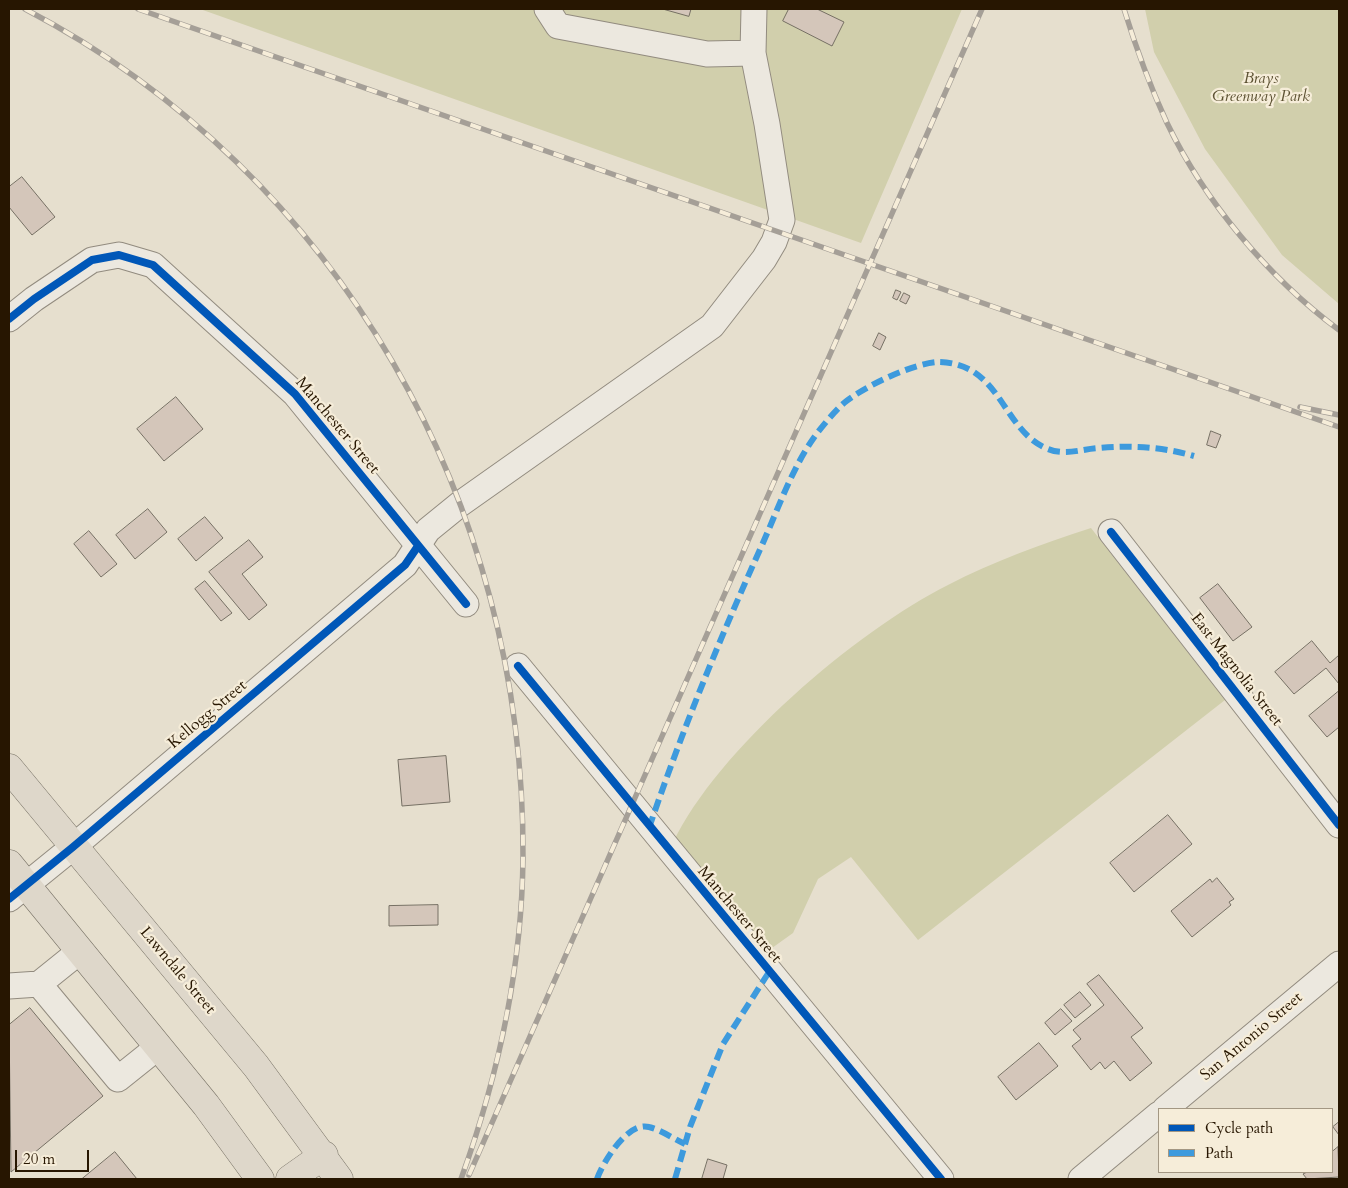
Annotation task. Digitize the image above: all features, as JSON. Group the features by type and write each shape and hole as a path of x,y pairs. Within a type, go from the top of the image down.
{"main road":[{"name":"Lawndale Street","path":"9,768 256,1066 324,1155 339,1179"},
{"path":"9,864 17,892 80,951 206,1105 260,1179"},
{"path":"290,1179 324,1155"}],"street":[{"path":"547,9 558,26 707,54 752,53"},
{"name":"Kellogg Street","path":"17,892 73,847 405,565 428,530 460,504 712,326 764,259 776,237 782,220 767,124 752,53 754,9"},
{"name":"Manchester Street","path":"9,319 34,298 92,260 119,256 153,265 295,394 466,604"},
{"name":"East Magnolia Street","path":"1111,532 1339,826"},
{"name":"Manchester Street","path":"518,666 941,1179"},
{"path":"9,986 39,984 80,951"},
{"name":"San Antonio Street","path":"1166,1108 1339,964"},
{"path":"39,984 118,1079 158,1047"},
{"path":"1081,1179 1158,1115"}],"green space":[{"path":"200,9 962,9 861,243"},
{"name":"Brays Greenway Park","path":"1145,9 1339,9 1339,304 1282,255 1205,149 1154,52"},
{"path":"1091,528 1225,700 918,940 851,857 818,879 793,933 765,953 673,843 694,807 722,770 792,696 832,662 912,605 983,568"}],"building":[{"path":"663,9 691,9 689,16"},
{"path":"789,9 817,9 844,22 832,46 783,21"},
{"path":"22,177 55,217 32,235 9,207 9,187"},
{"path":"896,290 901,292 897,300 893,298"},
{"path":"904,293 910,296 906,304 900,301"},
{"path":"879,333 886,337 880,350 873,346"},
{"path":"176,397 203,429 164,461 137,429"},
{"path":"1211,431 1221,435 1216,448 1207,445"},
{"path":"148,509 167,532 135,559 116,535"},
{"path":"205,517 223,538 196,561 178,539"},
{"path":"89,531 117,564 101,577 74,544"},
{"path":"249,540 263,557 242,574 267,605 249,620 209,572"},
{"path":"205,581 232,613 221,621 195,589"},
{"path":"1218,584 1252,627 1233,641 1200,598"},
{"path":"1312,641 1330,663 1339,655 1339,684 1326,668 1294,694 1275,672"},
{"path":"1339,691 1339,727 1327,737 1309,716"},
{"path":"446,756 450,802 402,806 398,760"},
{"path":"1168,815 1192,844 1134,892 1110,863"},
{"path":"1217,878 1234,899 1229,902 1231,905 1192,937 1171,911 1210,879 1212,882"},
{"path":"438,905 438,925 389,926 389,906"},
{"path":"1099,975 1143,1028 1131,1037 1152,1063 1130,1081 1114,1061 1105,1069 1100,1062 1091,1070 1072,1046 1081,1039 1073,1030 1104,1005 1087,984"},
{"path":"1080,992 1091,1005 1075,1018 1064,1005"},
{"path":"30,1008 103,1096 11,1172 9,1025"},
{"path":"1061,1009 1072,1021 1055,1035 1045,1023"},
{"path":"1039,1043 1058,1066 1016,1100 998,1077"},
{"path":"1339,1122 1339,1135 1333,1127"},
{"path":"1338,1147 1339,1177 1307,1179 1303,1174 1333,1173 1333,1151"},
{"path":"115,1152 137,1179 82,1179"},
{"path":"708,1159 727,1165 723,1179 702,1179"}],"railway":[{"path":"25,9 137,78 236,161 322,257 393,362 449,477 490,599 515,726 523,857 518,939 506,1021 486,1101 461,1179"},
{"path":"138,9 1339,427"},
{"path":"469,1175 982,9"},
{"path":"1124,9 1133,38 1167,123 1200,181 1241,237 1264,262 1288,287 1339,330"},
{"path":"1300,407 1339,415"}],"marked path":[{"path":"649,828 702,685 787,487 809,445 844,403 890,376 917,366 940,362 961,366 977,374 1000,399 1020,428 1033,440 1048,449 1067,452 1099,448 1135,447 1159,449 1194,456"},
{"path":"675,1179 690,1127 723,1044 769,972"},
{"path":"597,1179 617,1144 633,1130 641,1127 654,1128 685,1144"}],"cycle path":[{"path":"9,319 34,299 92,260 119,255 153,265 295,394 466,604"},
{"path":"1111,532 1339,825"},
{"path":"9,899 73,847 405,565 418,546"},
{"path":"518,666 941,1179"}]}
